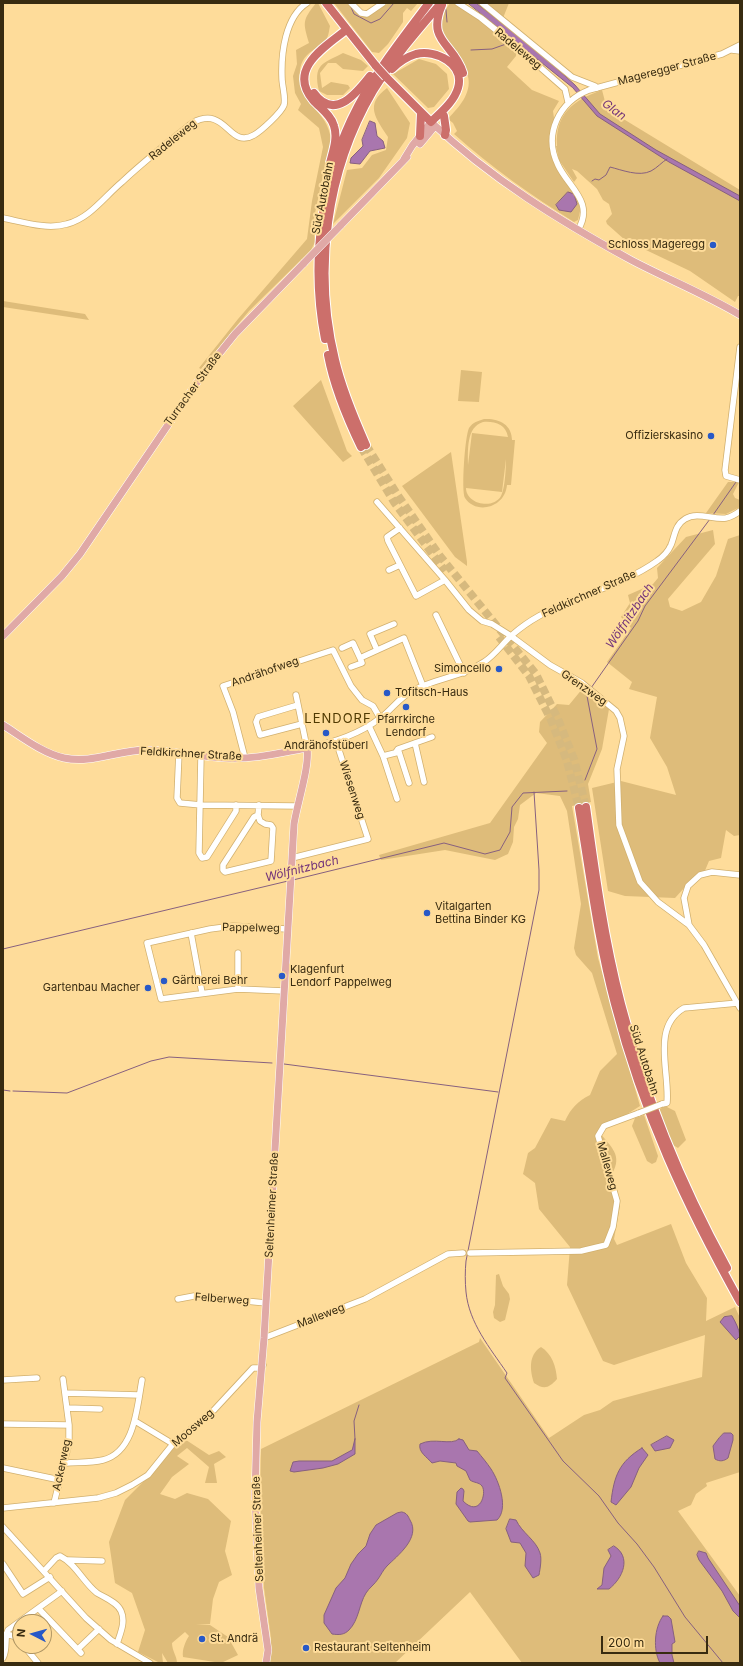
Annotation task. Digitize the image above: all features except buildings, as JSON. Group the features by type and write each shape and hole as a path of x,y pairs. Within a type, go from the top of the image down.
{"highway":[{"path":"326,3 348,32 396,88 433,124 460,97 464,83 463,74 459,65 442,42 438,32 436,23 441,5"},
{"name":"Süd Autobahn","path":"429,3 390,55 367,89 351,119 336,160 327,193 319,242 319,300 323,328 336,388 348,419 364,446 335,360 329,330 325,297 325,257 330,207 342,159 363,110 383,75 441,5"},
{"path":"336,38 338,19"},
{"path":"348,32 322,56 312,68 309,78 311,87 317,97 323,101 334,104 349,100 361,88 380,63 390,55"},
{"path":"327,193 328,172 335,141 335,128 328,116 310,96 304,78 311,60 336,38 348,32"},
{"path":"383,75 402,61 415,54 432,54 448,61 457,72 459,84 454,97 442,114 446,130 444,134"},
{"path":"420,112 442,114"},
{"path":"420,112 424,135"},
{"name":"Süd Autobahn","path":"740,1291 704,1225 673,1158 659,1124 637,1060 621,1003 611,959 582,807 605,961 615,1004 640,1087 666,1155 685,1198 740,1302"}],"main road":[{"path":"433,124 468,156 532,202 632,260 740,315"},
{"name":"Turracher Straße","path":"3,636 62,576 80,554 202,376 236,334 404,159 433,124"},
{"path":"424,135 444,134"},
{"name":"Feldkirchner Straße","path":"3,725 45,751 65,758 87,760 145,750 179,752 225,758 246,758 307,748"},
{"name":"Seltenheimer Straße","path":"266,1663 268,1650 259,1588 255,1496 257,1422 263,1365 292,858 296,806 308,758 307,748"}],"street":[{"name":"Radeleweg","path":"3,218 38,225 56,226 75,222 95,208 121,182 192,123 204,117 216,119 236,136 241,138 247,138 258,133 281,110 284,104 282,77 288,28 298,9 307,3"},
{"path":"352,3 361,14 367,14 383,3"},
{"name":"Radeleweg","path":"458,3 481,18 517,47 565,89 570,101"},
{"path":"482,3 573,78 596,86 597,88"},
{"name":"Mageregger Straße","path":"578,230 583,219 582,204 576,191 560,169 552,147 555,123 559,114 570,101 589,90 732,50 740,45"},
{"path":"732,50 740,51"},
{"path":"737,479 726,476 725,470 740,347"},
{"name":"Grenzweg","path":"377,502 470,610 482,621 492,624 550,665 587,687 616,711 623,727 623,742 617,769 619,825 640,882 658,902 689,925"},
{"name":"Feldkirchner Straße","path":"307,748 336,741 369,726 406,694 423,686 464,673 489,658 498,651 511,636 528,623 554,608 623,580 649,566 667,552 678,525 683,520 689,517 702,516 716,518 728,517 740,511"},
{"path":"400,528 387,537 416,596 445,580"},
{"path":"388,570 400,564"},
{"path":"436,615 464,673"},
{"path":"377,650 370,634 394,624"},
{"path":"360,658 404,638 423,686"},
{"path":"342,648 353,643 360,658 362,663 351,668"},
{"name":"Andrähofweg","path":"246,758 233,712 223,686 333,650 351,686 362,700 373,706 380,718"},
{"path":"296,695 307,748"},
{"path":"298,705 258,717 256,722 260,735 302,724"},
{"path":"369,726 383,756 397,800"},
{"path":"395,753 398,749 432,737"},
{"name":"Wiesenweg","path":"292,858 368,839 336,741"},
{"path":"415,743 424,782"},
{"path":"179,752 178,801 180,802 201,805 296,806"},
{"path":"383,756 399,752 409,783"},
{"path":"201,756 199,853 202,858 207,857 236,811 236,805"},
{"path":"258,814 254,817 223,865 223,870 225,872 271,861 273,828 271,825 260,821 258,814 259,805"},
{"path":"739,1006 704,945 689,925 684,898 688,886 700,875 712,872 740,875"},
{"name":"Pappelweg","path":"284,991 238,988 161,999 147,943 191,933 233,926 287,929"},
{"path":"191,933 202,993"},
{"path":"238,953 238,988"},
{"name":"Malleweg","path":"470,1253 581,1251 606,1245 613,1227 617,1201 598,1136 604,1126 667,1102 668,1092 664,1061 666,1028 677,1012 684,1008 739,1006"},
{"name":"Malleweg","path":"264,1338 365,1299 448,1254 462,1253"},
{"name":"Felberweg","path":"178,1299 194,1296 266,1303"},
{"name":"Moosweg","path":"3,1508 98,1498 124,1489 148,1475 173,1444 214,1410 253,1368 260,1368 263,1365"},
{"path":"3,1380 37,1378"},
{"name":"Ackerweg","path":"54,1503 69,1443 69,1425 63,1379"},
{"path":"65,1463 103,1460 112,1456 121,1448 128,1439 135,1421 142,1380"},
{"path":"65,1393 139,1395"},
{"path":"67,1408 100,1408"},
{"path":"135,1421 173,1444"},
{"path":"3,1424 69,1425"},
{"path":"3,1468 60,1480"},
{"path":"3,1527 86,1618 117,1644 150,1663"},
{"path":"44,1571 56,1558 60,1556 68,1560 96,1592 112,1601 121,1610 123,1618 123,1628 117,1644"},
{"path":"68,1560 102,1561"},
{"path":"3,1564 23,1594 50,1577"},
{"path":"3,1658 6,1650 6,1634 11,1627 39,1609 62,1591"},
{"path":"39,1609 80,1651 99,1629"},
{"path":"6,1634 12,1636"},
{"path":"31,1654 38,1663"}],"shaded area":[{"path":"316,3 318,3 330,26 329,32 324,42 308,54 302,63 300,70 302,91 324,120 329,129 331,140 313,222 315,242 311,250 249,311 201,369 199,368 238,319 307,239 312,201 323,147 319,128 298,110 301,104 295,93 293,76 297,64 296,50 309,43 305,22 308,14"},
{"path":"334,3 350,3 359,15 368,16 389,3 418,3 411,11 407,8 403,13 403,22 388,44 379,53 372,52"},
{"path":"450,3 456,3 479,18 517,49 516,56 507,67 532,90 559,101 553,111 554,118 549,145 555,164 579,199 580,211 578,220 574,222 527,191 482,158 454,134 457,131 453,123 448,119 465,97 469,86 468,76 464,67 445,40 441,31 440,22"},
{"path":"468,3 476,3 535,49 575,85 600,114 656,150 740,196 740,201 669,162 597,116 573,88"},
{"path":"485,3 509,3 503,18"},
{"path":"343,53 361,60 368,66 363,71 343,69 336,63 328,63 320,73 322,88 331,82 348,85 350,88 343,95 327,95 319,91 317,82 318,70 325,63"},
{"path":"419,59 436,64 447,74 449,89 434,107 428,108 393,74"},
{"path":"387,88 410,123 407,138 379,178 333,224 347,170 362,168 372,155 386,150 388,137 376,118 374,106 380,94"},
{"path":"602,90 607,109 740,190 740,296 738,296 735,302 690,271 625,240 607,224 606,221 612,214 609,204 603,200 597,189 577,171 572,169 577,178 574,182 559,160 556,146 557,135 563,116 575,103"},
{"path":"370,121 375,123 377,136 383,141 385,148 370,151 360,164 350,163 351,158 363,146 362,140"},
{"path":"568,192 574,194 577,204 571,212 559,210 556,205"},
{"path":"3,301 85,314 89,320 3,307"},
{"path":"461,370 482,372 479,402 458,401"},
{"path":"321,380 347,451 352,456 343,462 293,406"},
{"path":"484,419 503,423 510,430 512,440 515,440 511,485 507,485 505,493 496,504 483,507 470,503 465,498 463,485 466,441 469,428 472,424","holes":["483,422 499,424 505,429 508,437 472,433 468,465 468,447 471,434 473,429","506,459 503,489 501,496 492,503 486,504 470,498 467,494 466,488 502,492"]},
{"path":"451,452 467,566 455,557 402,486"},
{"path":"728,482 739,482 733,494 735,498 740,500 740,507 726,514 706,513"},
{"path":"713,530 715,544 668,599 670,607 682,611 701,602 716,576 728,539 740,535 740,835 734,836 726,830 721,858 709,861 704,873 695,876 675,898 625,896 608,891 592,788 621,781 676,795 667,767 650,738 657,697 629,689 632,682 607,662 631,628 621,617 630,603 628,595 653,584 658,578 657,568 686,537"},
{"path":"583,688 609,709 602,749 588,784 591,802 572,806 598,958 640,1106 599,1132 616,1156 615,1167 612,1174 620,1206 614,1239 617,1245 671,1224 686,1263 707,1298 706,1321 735,1307 740,1318 740,1472 706,1483 707,1486 696,1494 691,1505 678,1511 740,1596 740,1663 522,1663 470,1592 395,1663 269,1663 271,1638 264,1588 260,1497 261,1449 479,1342 480,1338 549,1438 584,1415 600,1410 613,1401 702,1377 705,1335 614,1365 603,1361 567,1285 570,1247 539,1209 535,1183 523,1174 528,1153 535,1148 551,1118 565,1121 575,1105 590,1095 600,1071 617,1054 592,973 576,955 574,948 581,904 567,811 560,796 536,793 520,805 518,819 514,827 513,842 508,854 495,860 445,850 381,860 379,855 490,823 547,743 539,732 540,722 557,704 569,705"},
{"path":"665,1106 675,1111 686,1140 678,1148 673,1145 659,1112 660,1109"},
{"path":"644,1115 658,1156 656,1162 652,1164 647,1161 632,1126 635,1118"},
{"path":"499,1274 510,1299 505,1320 500,1322 494,1318 493,1312 495,1305 496,1275"},
{"path":"732,1316 740,1336 736,1340 720,1322 724,1317"},
{"path":"541,1347 551,1357 557,1379 546,1387 541,1387 534,1383 531,1368 534,1354"},
{"path":"724,1433 731,1433 733,1435 733,1440 728,1458 719,1461 715,1459 713,1446"},
{"path":"667,1436 674,1440 670,1448 655,1451 651,1445"},
{"path":"183,1438 209,1455 219,1451 226,1457 214,1464 217,1483 205,1483 209,1467 187,1448 177,1456 189,1464 172,1477 160,1494 175,1499 187,1493 208,1499 231,1521 225,1551 232,1575 219,1582 213,1599 210,1624 196,1624 210,1625 228,1637 238,1655 221,1663 183,1657 184,1646 189,1636 185,1632 172,1643 177,1663 168,1663 162,1653 163,1663 160,1663 138,1652 145,1630 132,1593 115,1583 109,1542 125,1500 144,1481 170,1450"},
{"path":"355,1439 355,1454 338,1464 323,1468 294,1472 290,1471 293,1462 332,1461 352,1450"},
{"path":"459,1439 463,1440 469,1450 477,1451 488,1464 497,1480 502,1495 502,1509 501,1515 497,1520 468,1521 456,1504 457,1492 461,1488 463,1489 463,1501 469,1506 474,1507 478,1506 483,1498 484,1494 482,1486 470,1480 466,1471 457,1466 456,1463 440,1461 432,1463 420,1450 420,1444 425,1442 452,1442"},
{"path":"642,1448 648,1455 639,1468 631,1487 616,1505 611,1502 616,1477 619,1470 634,1453"},
{"path":"402,1512 407,1515 413,1527 410,1540 402,1552 386,1568 366,1593 355,1622 349,1630 341,1634 332,1634 324,1623 324,1615 336,1588 345,1578 351,1564 358,1554 366,1546 370,1534 376,1525 397,1513"},
{"path":"510,1519 516,1520 538,1548 541,1555 539,1575 533,1578 525,1566 526,1553 520,1543 511,1542 506,1529"},
{"path":"614,1546 623,1556 624,1568 618,1579 609,1589 597,1589 602,1585 604,1568 611,1556 608,1550"},
{"path":"699,1551 706,1553 740,1606 740,1618 733,1611 722,1591 699,1560 697,1555"},
{"path":"663,1616 668,1616 671,1619 675,1642 672,1644 674,1663 660,1663 656,1652 656,1633"}],"waterway":[{"path":"350,5 354,14 371,23 380,19 394,3"},
{"path":"445,8 447,22"},
{"path":"471,50 492,49 509,43"},
{"path":"592,181 595,179 599,180 606,175 610,167 630,172 646,173 653,170 667,159"},
{"name":"Wölfnitzbach","path":"713,515 736,482"},
{"name":"Wölfnitzbach","path":"591,688 638,621 645,606 710,519"},
{"name":"Wölfnitzbach","path":"585,780 597,749 587,696 589,692"},
{"name":"Wölfnitzbach","path":"293,880 444,843 485,854 500,850 510,832 512,807 523,793 567,791"},
{"path":"534,792 539,890 466,1261 465,1284 468,1303 471,1314 481,1335 507,1373 505,1378 563,1461 599,1496 618,1523 637,1544 654,1567 685,1617 723,1663"},
{"name":"Wölfnitzbach","path":"3,949 288,881"},
{"path":"13,1091 67,1093 151,1061 169,1057 272,1063"},
{"path":"284,1064 498,1092"},
{"path":"3,1090 10,1091"},
{"path":"355,1439 354,1421 359,1405"}],"tunnel":[{"path":"366,445 399,497 440,556 536,674 558,719 574,759 586,807"},
{"path":"361,447 394,502 445,571"},
{"path":"499,637 529,676 551,720 567,761 579,808"}],"place":[{"name":"Schloss Mageregg","path":"713,245"},
{"name":"Offizierskasino","path":"711,436"},
{"name":"Simoncello","path":"499,669"},
{"name":"Tofitsch-Haus","path":"387,693"},
{"name":"Pfarrkirche Lendorf","path":"406,707"},
{"name":"Andrähofstüberl","path":"326,733"},
{"name":"Vitalgarten Bettina Binder KG","path":"427,913"},
{"name":"Klagenfurt Lendorf Pappelweg","path":"282,976"},
{"name":"Gärtnerei Behr","path":"164,981"},
{"name":"Gartenbau Macher","path":"148,988"},
{"name":"St. Andrä","path":"202,1639"},
{"name":"Restaurant Seltenheim","path":"306,1648"}],"district":[{"name":"LENDORF","path":"338,719"}],"water label":[{"name":"Glan","path":"614,110"}]}
